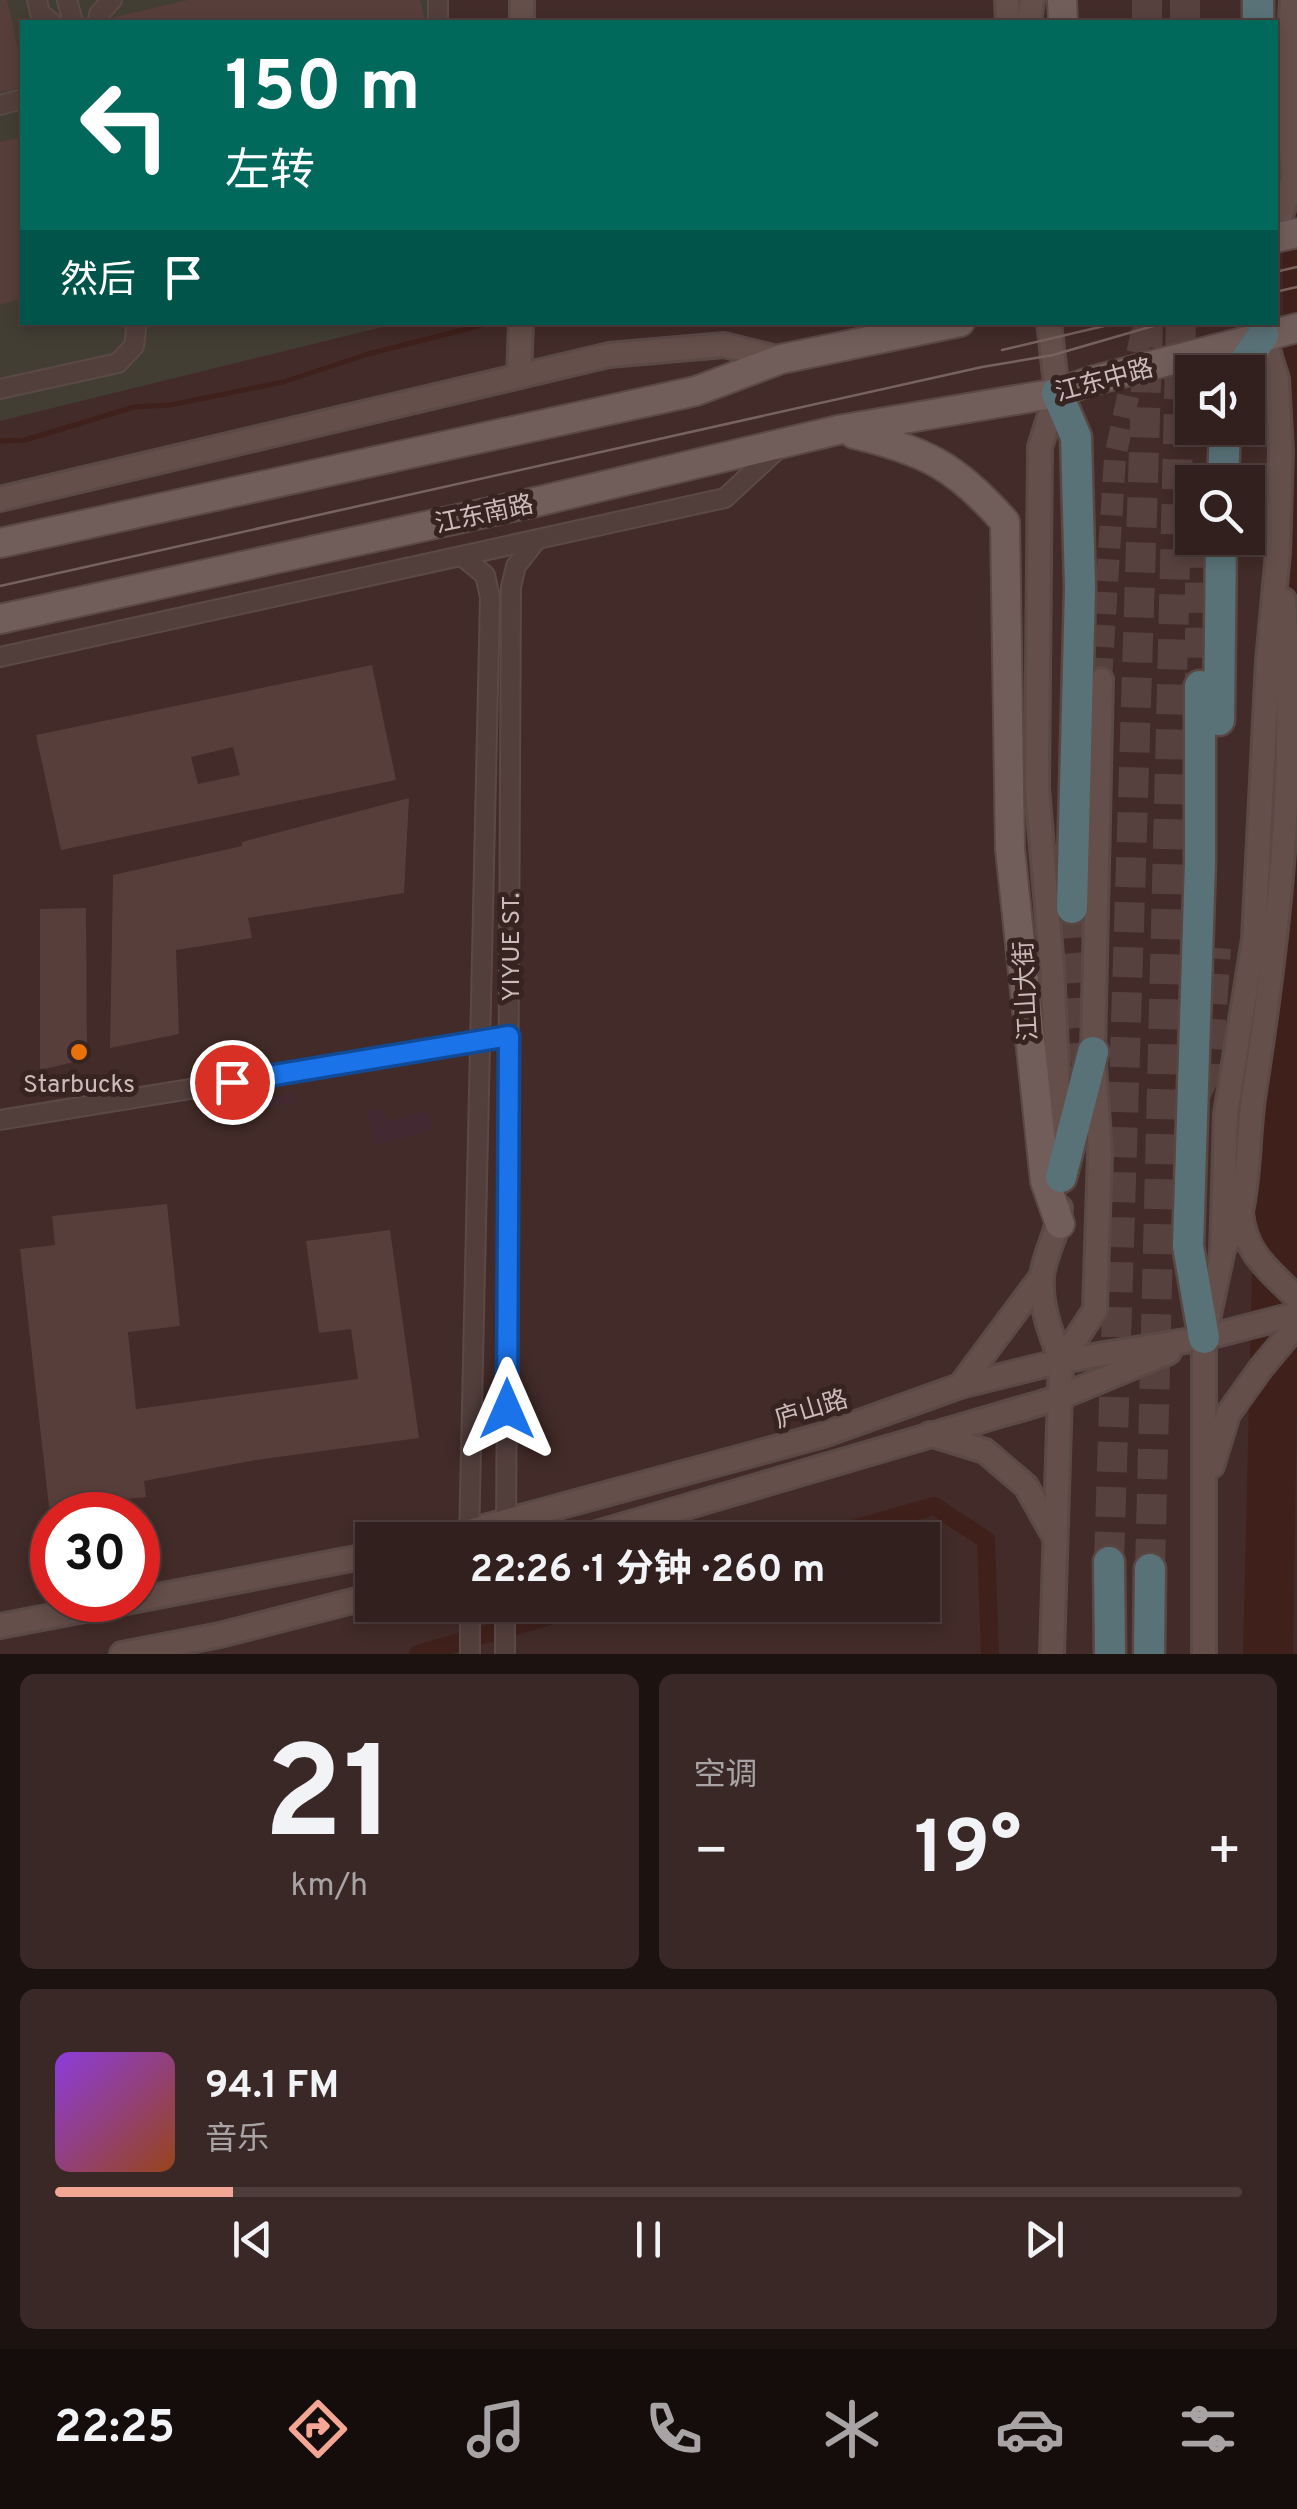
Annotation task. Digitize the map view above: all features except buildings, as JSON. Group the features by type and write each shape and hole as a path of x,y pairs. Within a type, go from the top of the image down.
{"highway":[{"path":"1248,355 1264,329"},
{"path":"1057,393 1076,438 1080,588 1072,908"},
{"path":"1216,948 1222,555"},
{"path":"1200,686 1200,862 1188,1246 1204,1338"},
{"path":"1062,1177 1093,1052"},
{"path":"1109,1562 1110,1654"},
{"path":"1149,1654 1150,1569"}],"main road":[{"path":"1278,226 1293,178 1295,144 1287,96 1292,0"},
{"path":"520,366 521,325"},
{"path":"835,346 859,325"},
{"path":"0,542 696,391 781,359 944,325"},
{"name":"江山大街","path":"1049,325 1057,393 1040,447 1038,788 1062,1177 1060,1224 1042,1276 1047,1322 1061,1361 1052,1654"},
{"name":"江东中路","path":"968,410 1057,393 1264,329 1297,328"},
{"path":"1204,1654 1204,1338 1222,1254 1226,1114 1254,939 1268,661 1278,554 1278,379 1264,329"},
{"path":"0,499 520,366 724,346 781,359"},
{"name":"江东南路","path":"0,618 781,446 838,430 968,410"},
{"path":"1281,451 1297,428"},
{"path":"838,430 908,447 947,467 976,490 1005,522 1010,849 1045,1181 1060,1224"},
{"path":"1278,554 1292,671 1291,785 1285,885 1247,1139 1240,1212 1243,1235 1257,1259 1297,1298"},
{"path":"1061,1361 1096,1310 1100,1152 1093,1052 1101,680"},
{"path":"1222,1254 1240,1212"},
{"path":"960,1386 1042,1276"},
{"name":"庐山路","path":"533,1522 822,1435 960,1386 1061,1361 1204,1338 1297,1314"},
{"path":"1205,1489 1228,1414 1297,1325"},
{"name":"庐山路","path":"634,1522 1058,1398 1204,1338"},
{"path":"930,1434 985,1452 1026,1486 1054,1538"},
{"path":"4,1621 355,1558"},
{"path":"122,1654 355,1600"}],"street":[{"path":"98,20 112,0"},
{"path":"0,389 118,363 134,346 137,325"},
{"path":"3,660 725,498 781,446"},
{"name":"YIYUE ST.","path":"506,1522 511,588 516,566 535,542"},
{"name":"YIYUE ST.","path":"464,558 485,575 490,597 469,1522"},
{"path":"0,1120 509,1036"},
{"path":"470,1622 470,1652"}],"shaded area":[{"path":"0,0 436,0 439,20 20,20 20,325 391,325 0,421"},
{"path":"1281,0 1297,0 1297,1402 1293,1654 1243,1654 1261,899 1284,401"},
{"path":"295,1093 296,1102 253,1110 251,1101"},
{"path":"382,1108 389,1121 428,1111 433,1130 375,1145 367,1111"}],"waterway":[{"path":"0,441 25,440 134,407 170,405 283,382 368,354 482,325"},
{"path":"878,1522 934,1506 986,1540 990,1654"},
{"path":"418,1654 529,1622"}],"tunnel":[{"path":"1147,0 1147,20"},
{"path":"1185,0 1185,20"},
{"path":"1101,680 1115,457 1143,325"},
{"path":"1109,1562 1148,325"},
{"path":"1150,1569 1181,325"},
{"path":"1200,555 1200,686"},
{"path":"1072,908 1082,1048 1094,1082"},
{"path":"1197,1091 1208,1069 1216,948"}],"tram line":[{"path":"1278,271 1297,267"},
{"path":"1278,291 1297,287"},
{"path":"0,586 982,367 1053,355 1157,325"},
{"path":"1002,350 1104,326"}],"place":[{"name":"Starbucks","path":"79,1052"}],"route":[{"path":"232,1082 509,1036 507,1409"}]}
